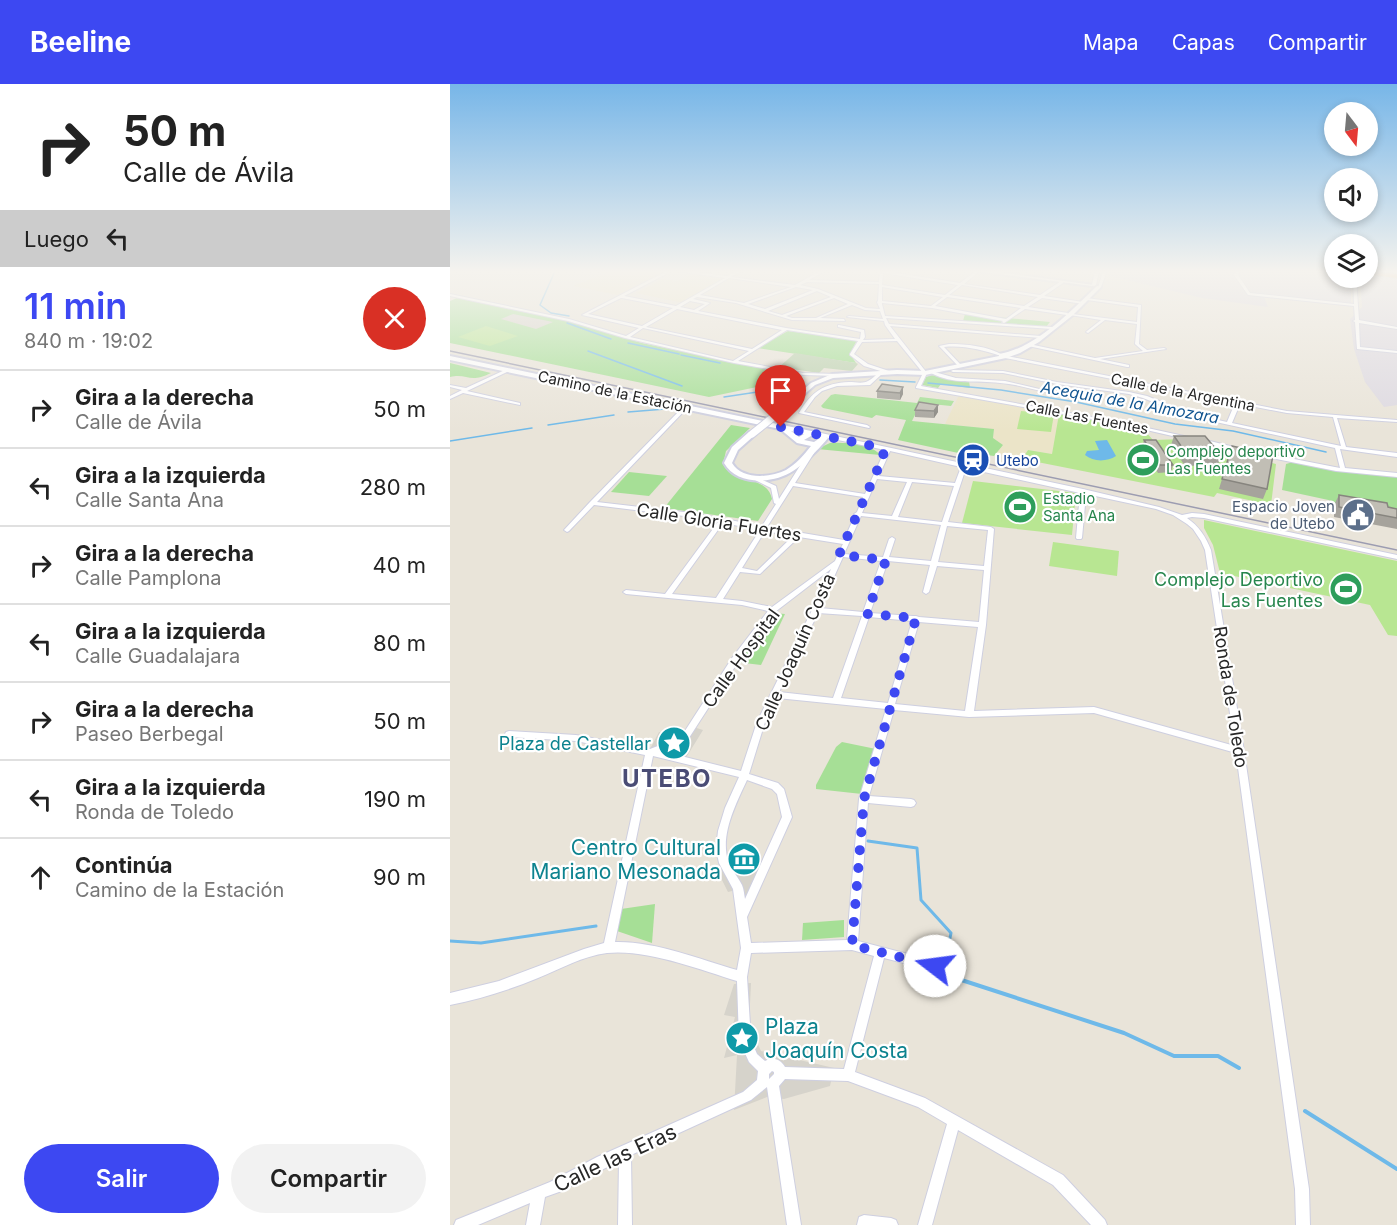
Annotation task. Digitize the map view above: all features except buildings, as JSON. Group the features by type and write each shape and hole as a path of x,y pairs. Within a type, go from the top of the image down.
{"street":[{"path":"585,324 626,337 734,362 803,374 837,375 925,373 954,369 1004,356 1029,345 1057,324"},
{"path":"630,324 752,350"},
{"path":"626,337 649,324"},
{"path":"762,324 861,340 897,340"},
{"path":"841,324 839,327 862,331 864,335 853,355 865,365 885,373"},
{"path":"887,324 897,340 925,373"},
{"path":"917,324 1041,337"},
{"path":"989,324 1052,328"},
{"path":"1088,332 1098,324"},
{"path":"1137,324 1137,344 1146,351"},
{"path":"1355,324 1358,348 1397,352"},
{"path":"1374,324 1397,328"},
{"path":"734,362 786,329"},
{"path":"1029,345 1066,351 1128,366"},
{"name":"Calle de la Argentina","path":"954,369 941,346 979,347 1004,356 1238,402 1335,418 1397,422"},
{"path":"1093,359 1164,349"},
{"name":"Camino de la Estación","path":"450,358 781,427 817,441"},
{"path":"954,369 1003,372 1057,383 1140,395 1190,415 1337,447 1397,455"},
{"path":"450,398 507,370"},
{"path":"933,372 972,381 998,381 1046,391"},
{"path":"867,427 801,413 821,388 843,383 868,384 885,373"},
{"name":"Calle Las Fuentes","path":"925,373 918,387 1120,423 1286,461 1397,475"},
{"path":"803,374 811,379 813,384"},
{"path":"777,504 777,493 774,487 735,472 728,463 735,449 813,384 837,375"},
{"path":"1057,383 1062,377"},
{"path":"1126,393 1133,392 1134,387 1127,382"},
{"path":"1140,395 1141,388 1151,385"},
{"path":"450,386 518,404"},
{"path":"1106,400 1113,391"},
{"path":"1229,424 1238,402"},
{"path":"567,530 687,406"},
{"path":"1335,418 1344,448"},
{"name":"Camino de la Estación","path":"781,427 802,443"},
{"path":"752,477 782,474 796,466 817,441"},
{"path":"803,456 802,443 817,441"},
{"path":"718,601 817,441"},
{"name":"Ronda de Toledo","path":"817,441 850,441 883,451 964,465 1157,508 1183,517 1198,529 1208,550 1240,751 1302,1189 1303,1225"},
{"path":"1337,447 1343,470"},
{"name":"Calle Joaquín Costa","path":"742,916 738,885 724,863 721,849 723,831 761,723 816,610 875,477 883,451"},
{"path":"926,592 964,465"},
{"path":"875,477 958,485"},
{"path":"894,518 910,481"},
{"path":"790,484 865,496"},
{"path":"1079,538 1083,491"},
{"name":"Calle Gloria Fuertes","path":"592,503 722,520 845,542"},
{"path":"857,514 991,529 982,625 969,714"},
{"path":"1183,517 1204,516 1397,557"},
{"path":"667,596 722,520"},
{"path":"737,569 758,573 798,535"},
{"path":"836,700 892,539"},
{"path":"837,559 886,560 987,568"},
{"name":"Calle Hospital","path":"650,752 684,739 735,660 772,610 837,559"},
{"path":"626,592 742,603 772,610"},
{"path":"816,610 982,625"},
{"path":"852,945 864,799 916,618"},
{"path":"775,695 969,714 1094,710 1240,751"},
{"path":"509,734 576,738 650,752 744,776 775,786 781,792 787,817 742,916 746,948 742,977 745,1040 753,1058 770,1077 794,1225"},
{"path":"608,948 650,752"},
{"path":"864,799 911,803"},
{"path":"746,948 852,945 935,966"},
{"path":"450,999 504,986 578,957 608,948 633,949 675,957 742,977"},
{"path":"848,1075 880,952"},
{"path":"770,1077 848,1075 921,1102 1059,1180 1100,1225"},
{"name":"Calle las Eras","path":"461,1225 539,1193 747,1096 770,1077"},
{"path":"925,1225 954,1122"},
{"path":"625,1152 625,1225"},
{"path":"533,1225 539,1193"},
{"path":"864,1225 864,1222 891,1225"}],"shaded area":[{"path":"519,324 548,324 536,329"},
{"path":"1351,324 1397,324 1397,405 1384,407 1365,382 1354,349"},
{"path":"959,395 1059,414 1052,454 1028,450 1022,459 996,453 1003,445 993,438 994,429 945,424"},
{"name":"Plaza de Castellar","path":"690,726 703,730 684,761 650,749 659,732 682,736"},
{"path":"720,865 766,870 747,912 736,890 728,892 721,878"},
{"name":"Plaza Joaquín Costa","path":"751,983 749,1025 761,1051 834,1068 830,1086 784,1099 767,1097 734,1110 737,1055 724,1058 735,1017 724,1015 734,984"}],"green space":[{"path":"450,324 579,324 642,343 775,371 757,387 709,397 450,343"},
{"path":"1008,324 1048,324 1046,327"},
{"path":"486,326 518,336 490,346 458,337"},
{"path":"788,331 857,340 850,354 856,363 757,348"},
{"path":"795,353 858,364 852,371 824,368 819,373 779,367"},
{"path":"450,363 491,373 478,378 450,377"},
{"path":"931,375 969,381 970,388 941,384 938,388 922,385 926,377"},
{"path":"831,395 917,403 920,397 954,401 951,406 921,403 912,421 994,429 993,438 1003,445 994,456 966,452 963,454 898,440 906,420 876,415 872,418 821,406"},
{"path":"1021,411 1054,414 1051,432 1017,429"},
{"name":"Complejo deportivo Las Fuentes","path":"1059,414 1144,430 1153,440 1184,439 1217,447 1216,450 1276,464 1271,505 1217,493 1214,497 1022,459 1028,450 1052,454"},
{"path":"731,425 750,428 726,451 723,464 734,475 764,486 772,499 758,521 664,508"},
{"path":"830,443 864,446 880,455 817,449"},
{"path":"1293,462 1397,474 1397,520 1334,505 1333,501 1282,490 1286,464"},
{"path":"629,472 667,476 649,496 611,492"},
{"name":"Estadio Santa Ana","path":"973,481 1076,493 1072,535 962,523"},
{"name":"Complejo Deportivo Las Fuentes","path":"1204,520 1397,561 1397,636 1388,635 1370,605 1220,573 1213,545 1204,528"},
{"path":"1053,542 1119,551 1117,576 1049,566"},
{"path":"774,613 785,614 761,665 736,662"},
{"path":"842,742 876,749 862,794 816,789 836,747"},
{"path":"655,904 652,943 617,931 621,909"},
{"path":"844,920 844,937 802,940 803,923"}],"water":[{"path":"1107,440 1116,456 1100,460 1085,455 1087,451 1099,450 1095,441"}],"waterway":[{"path":"570,324 611,339"},
{"path":"628,343 679,354"},
{"path":"588,351 682,386"},
{"path":"681,355 720,363"},
{"name":"Acequia de la Almozara","path":"880,380 915,382"},
{"name":"Acequia de la Almozara","path":"928,383 1001,390 1076,402 1175,424 1233,431 1326,452"},
{"name":"Acequia de la Almozara","path":"724,397 790,387"},
{"name":"Acequia de la Almozara","path":"628,412 665,409"},
{"name":"Acequia de la Almozara","path":"548,425 614,415"},
{"name":"Acequia de la Almozara","path":"450,441 532,428"},
{"path":"868,841 917,848 921,900 951,933 945,962"},
{"path":"450,941 481,943 596,926"},
{"path":"946,960 943,974 1124,1033 1174,1056 1218,1056 1239,1068"},
{"path":"1305,1111 1397,1169"}],"railway":[{"path":"450,351 1397,550"}],"place":[{"name":"Utebo","path":"973,460"},
{"name":"Complejo deportivo Las Fuentes","path":"1143,460"},
{"name":"Estadio Santa Ana","path":"1020,507"},
{"name":"Espacio Joven de Utebo","path":"1358,515"},
{"name":"Complejo Deportivo Las Fuentes","path":"1346,589"},
{"name":"Plaza de Castellar","path":"674,743"},
{"name":"Centro Cultural Mariano Mesonada","path":"744,859"},
{"name":"Plaza Joaquín Costa","path":"742,1038"}],"district":[{"name":"UTEBO","path":"667,778"}],"route":[{"path":"781,427 878,447 884,455 839,555 886,560 867,614 916,618 864,799 852,945 935,966"}]}
